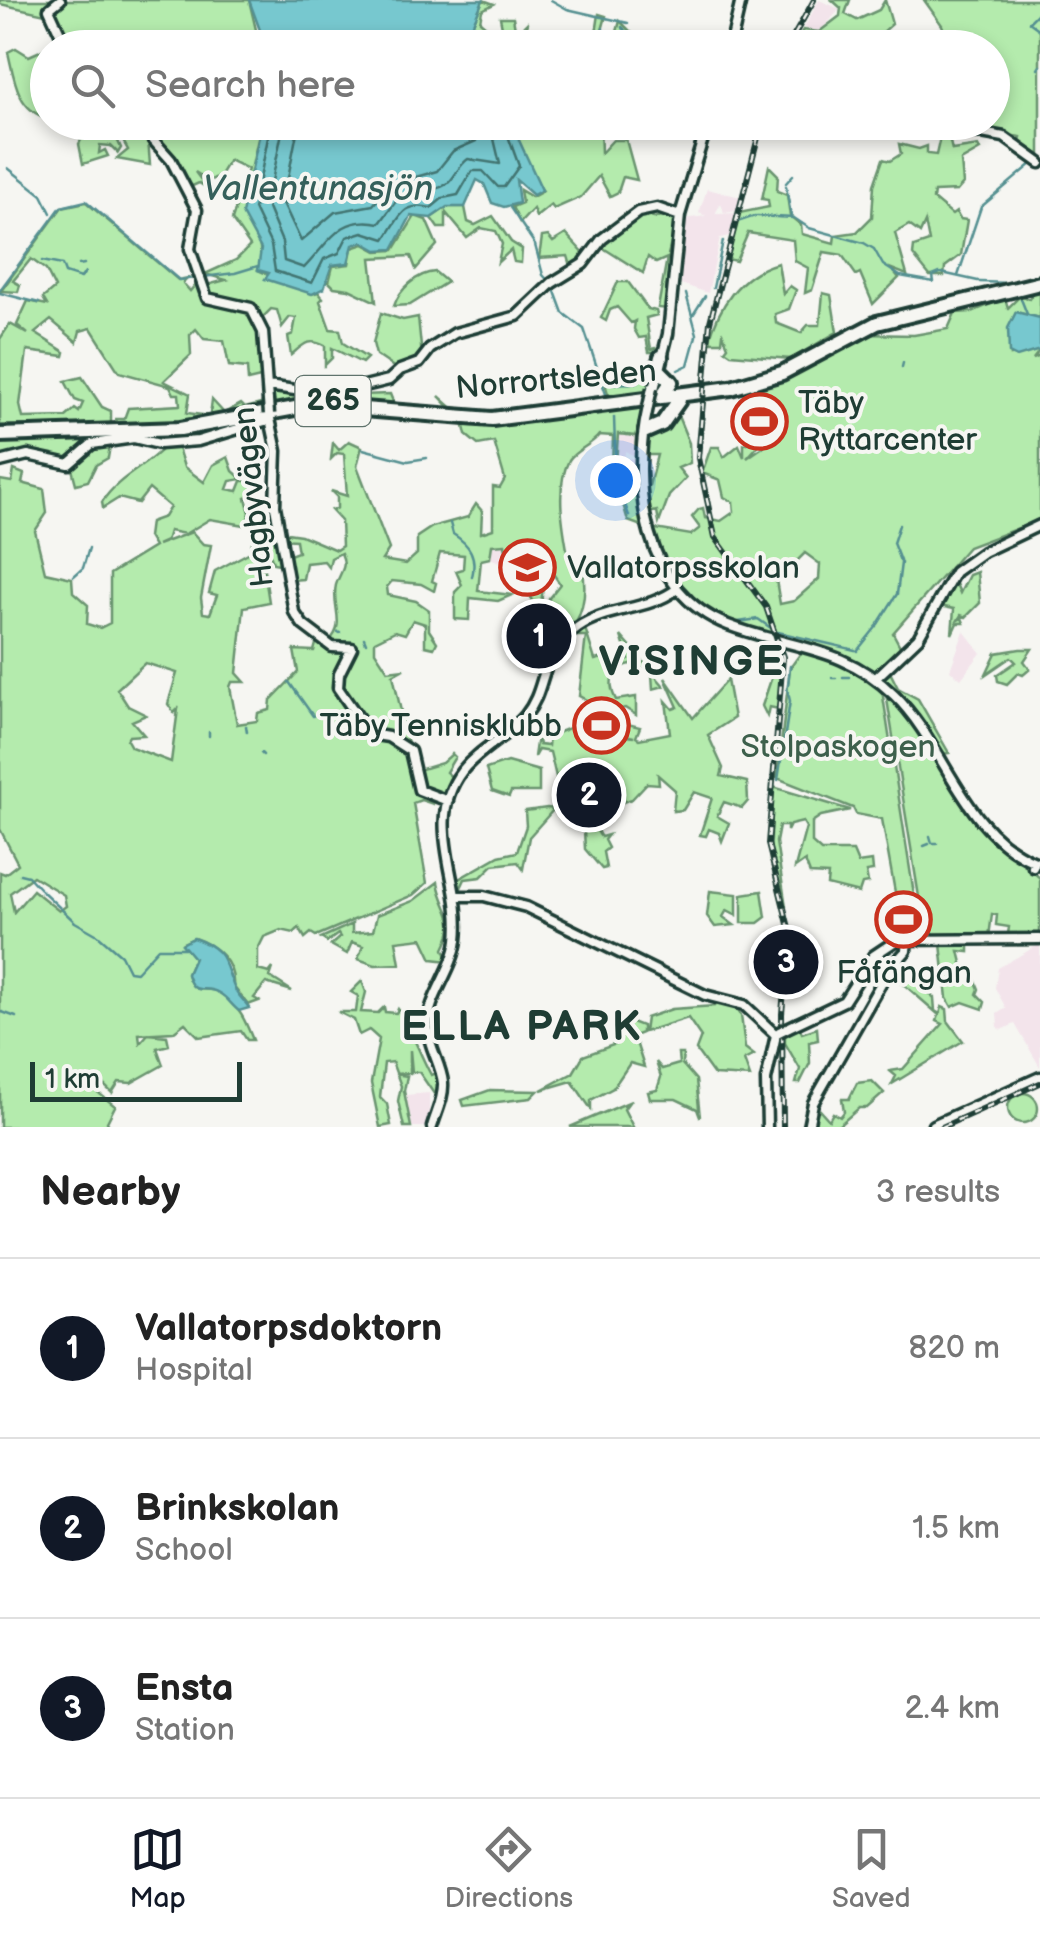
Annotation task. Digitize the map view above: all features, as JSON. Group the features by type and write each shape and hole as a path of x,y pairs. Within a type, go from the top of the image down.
{"highway":[{"name":"Norrortsleden","path":"653,409 713,387 780,372 865,326 1040,282"},
{"name":"Norrortsleden","path":"0,434 180,426 312,402 465,416 653,409 782,372 877,323 1040,282"},
{"path":"679,400 662,424 653,409 660,368 688,388"},
{"path":"653,409 688,388 713,387"},
{"path":"653,409 731,388"}],"main road":[{"path":"59,30 49,9 60,0"},
{"path":"737,30 741,0"},
{"name":"Hagbyvägen","path":"153,140 171,160 197,210 189,245 196,276 210,300 246,306 255,312 263,332 269,417 278,451 275,506 294,612 303,625 332,646 352,648 339,674 340,692 370,734 388,738 410,751 420,790 448,801"},
{"path":"660,368 681,215 703,140"},
{"path":"1008,140 1040,163"},
{"path":"268,386 328,395 388,380 419,363 430,349 455,332 518,316 552,284 583,264 602,239 638,212 657,208 681,215"},
{"path":"653,409 643,458 643,486 654,548 677,589 722,622 810,645 880,676 923,730 984,824 1036,863"},
{"path":"0,462 28,455 66,464 92,444 134,438 159,444 198,441 269,417"},
{"path":"880,676 922,634 956,572 983,552 1040,525"},
{"path":"432,1127 443,1084 428,1023 453,961 456,896 442,838 448,801 465,767 528,712 546,662 569,636 586,623 660,600 677,589"},
{"path":"854,664 880,676"},
{"path":"456,896 478,895 526,907 705,995 744,1004 781,1031"},
{"path":"808,1127 813,1103 888,971 905,954 907,938"},
{"path":"766,1125 767,1070 781,1031 844,1001 880,948 907,938 1040,939"},
{"path":"931,1126 1040,1077"}],"shaded area":[{"path":"819,0 840,9 822,30 804,28"},
{"path":"707,189 741,197 737,211 724,213 721,203 715,214 736,213 729,236 720,238 708,293 681,284 683,219 706,216 699,213"},
{"path":"617,434 637,436 635,456 625,451 623,478 626,480 627,459 635,458 635,493 623,492 618,480"},
{"name":"Vallatorpsskolan","path":"521,542 547,561 533,575 528,590 522,572 490,558 491,545"},
{"path":"964,631 981,653 961,679 950,670"},
{"path":"567,769 589,777 599,790 606,791 607,806 592,820 560,793 561,772"},
{"path":"1040,944 1040,1067 1015,1024 1001,1030 998,1027 997,1014 1006,1008 995,988 998,968"},
{"path":"429,1093 429,1127 411,1127 406,1095"}],"green space":[{"path":"0,0 249,0 256,30 61,30 50,15 0,4"},
{"path":"483,0 494,4 482,10 480,21 491,30 471,28"},
{"path":"832,0 850,0 845,14 857,20 879,10 885,0 892,24 885,30 822,30 840,16 841,8"},
{"path":"924,0 1040,0 1040,155 1020,142 1021,137 1010,135 1010,30 944,30"},
{"path":"599,14 606,16 602,30 597,30"},
{"path":"500,17 513,17 515,30 497,30 502,27"},
{"path":"16,48 30,56 30,109 18,92 8,52"},
{"path":"81,140 117,140 121,148 118,153 111,146 100,145 99,153 105,150 108,156 83,164"},
{"path":"122,140 148,140 150,165 117,159 128,150"},
{"path":"152,140 258,140 246,201 259,244 258,270 312,294 318,292 330,329 340,330 343,343 367,358 362,363 332,348 332,358 325,365 325,346 314,342 306,343 291,355 288,336 293,334 296,318 290,317 282,327 277,310 271,309 262,318 266,374 261,378 266,379 268,405 169,425 115,426 116,419 124,419 128,408 180,405 179,394 174,394 170,386 119,372 91,328 80,331 77,342 51,320 35,333 65,352 64,356 27,351 20,405 23,418 66,417 75,409 79,412 83,403 75,400 65,381 82,377 102,407 111,411 111,426 0,425 0,339 10,324 28,334 17,325 28,301 47,305 43,298 55,288 46,270 31,259 13,281 20,285 18,292 1,291 62,207 86,202 178,280 188,278 183,283 190,291 196,284 200,287 226,280 205,274 236,260 250,246 232,220 248,169 229,160 220,175 209,181 195,172 207,188 199,183 188,188","holes":["196,329 204,339 224,341 229,366 247,368 248,381 260,378 265,403 245,408 241,404 224,413 212,400 210,416 187,413 190,394 164,381 191,355 190,335"]},
{"path":"518,140 601,140 601,153 613,140 626,140 637,180 623,177 618,192 610,196 599,176 581,197 554,209 551,205 536,217 533,209 520,223 512,207 522,203 520,190 532,197 543,191 532,176"},
{"path":"939,140 952,140 952,150 978,146 980,150 961,161 963,184 957,191 934,192 933,199 952,215 956,212 960,219 967,220 961,255 945,267 944,276 930,276 913,255 914,247 929,242 925,222 920,233 909,225 895,233 907,275 892,269 899,278 873,304 860,273 856,275 842,255 824,252 812,290 805,293 808,268 795,261 793,240 748,233 736,261 727,259 739,213 769,207 768,200 762,199 769,166 778,175 777,191 787,195 790,216 801,225 802,234 834,243 835,235 857,232 872,217 874,185 883,159 890,161 901,154 899,144 919,149 927,146 927,154 936,155"},
{"path":"447,207 465,207 468,222 475,225 493,216 511,242 522,249 521,263 514,262 511,250 498,262 502,244 496,231 481,228 467,238 446,213 446,228 438,228 431,218"},
{"path":"645,211 654,218 668,214 677,218 668,255 674,248 668,309 658,308 667,258 656,263 648,257 643,273 600,246"},
{"path":"415,216 426,220 437,245 416,269 411,256 371,258 376,302 329,282 333,266 349,264 352,248 364,244 377,251 394,250"},
{"path":"566,234 587,257 572,269 568,256 539,258 542,237 548,236 553,242"},
{"path":"778,263 783,294 790,286 796,290 789,309 775,314 776,323 801,333 808,325 820,325 823,293 831,295 837,332 791,359 731,354 725,350 728,346 723,334 722,342 709,342 732,294 752,275"},
{"path":"435,272 447,282 410,305 394,306 410,283"},
{"path":"618,282 628,282 648,309 656,311 657,315 646,318 651,349 660,347 660,351 649,393 609,397 605,383 640,379 658,352 649,352 646,337 639,338 634,329 635,321 631,323 617,307 610,310 606,321 601,318"},
{"path":"1035,290 1040,294 1040,318 1016,312 1011,355 1040,350 1033,359 1040,356 1040,520 968,547 893,633 902,650 876,673 827,651 721,618 699,606 676,584 650,528 691,535 700,528 692,517 699,509 703,508 705,518 721,521 734,512 733,502 724,497 720,480 702,473 711,447 719,447 724,457 739,445 744,457 744,444 765,438 747,458 773,440 770,412 745,395 747,390 856,343 862,334 914,335 948,329 955,313 972,312 1005,298 1008,308 1021,295 1029,299","holes":["805,553 820,564 819,579 794,601 780,604 775,574 788,570"]},
{"path":"381,313 403,320 418,317 422,357 398,370 376,355 373,343"},
{"path":"359,386 360,395 390,394 394,404 454,412 439,396 459,414 347,399 270,404 271,387 318,396"},
{"path":"647,403 641,454 635,456 636,436 618,434 616,465 623,492 635,493 635,458 640,460 644,527 628,521 612,467 613,436 599,435 572,456 565,471 561,507 566,544 568,555 582,565 584,586 582,606 569,632 562,639 564,630 555,629 558,612 548,608 549,598 560,584 552,572 544,575 541,606 533,607 532,580 541,565 545,570 549,567 548,561 521,542 515,543 516,556 507,558 505,544 492,545 490,558 481,560 478,591 512,595 498,601 470,598 469,620 455,619 455,592 462,585 456,571 463,569 464,555 440,553 432,581 436,583 434,591 421,584 392,581 387,587 388,595 416,601 429,610 429,630 437,642 434,648 425,646 425,624 413,620 405,634 395,631 375,641 375,651 388,671 404,669 393,675 409,748 388,736 370,733 339,687 342,672 355,651 349,644 329,641 338,621 335,593 344,566 341,553 331,558 329,567 324,561 306,563 303,579 291,580 284,557 298,552 296,540 281,539 285,565 273,563 271,556 262,557 269,602 244,607 237,673 245,682 232,682 230,687 237,724 257,721 258,713 270,710 271,700 298,672 294,650 314,651 318,637 333,647 350,647 348,662 338,673 338,690 369,734 407,750 415,787 435,798 433,804 421,800 413,803 427,883 413,895 316,936 311,933 305,938 299,928 294,933 281,930 264,937 258,949 258,970 269,973 273,968 270,977 292,991 266,983 254,998 259,1001 248,1005 233,986 231,969 222,956 194,938 183,943 194,958 187,974 190,982 197,989 217,991 229,1000 253,1040 247,1040 241,1031 199,1037 185,1023 173,1032 139,1034 140,1043 148,1034 167,1036 169,1045 157,1048 163,1065 131,1083 119,1082 112,1093 96,1077 91,1087 115,1106 107,1122 110,1127 0,1127 0,872 5,874 18,864 0,829 0,480 12,482 14,470 24,474 22,483 44,489 47,513 35,531 45,572 72,578 73,592 88,605 87,624 100,628 110,623 110,574 154,547 148,537 150,522 164,517 170,507 149,489 138,503 119,498 103,508 102,502 116,485 165,446 178,448 184,467 204,482 213,465 228,457 233,471 242,479 230,481 227,489 238,491 242,481 250,481 255,494 246,498 250,513 245,525 210,519 185,534 169,531 166,541 157,545 192,532 203,544 211,545 201,598 203,613 210,614 217,595 209,593 215,571 250,552 253,538 266,535 265,514 275,516 280,532 301,535 336,550 342,546 341,521 331,510 337,508 337,497 331,491 347,496 344,454 337,453 331,459 333,443 339,450 349,441 362,447 357,466 389,549 382,560 406,564 417,554 417,537 432,527 468,517 476,504 482,511 481,533 493,529 493,487 500,488 505,479 494,442 478,445 466,435 463,422","holes":["145,663 177,673 168,704 174,713 178,709 171,762 131,747 127,740 129,736 144,735 132,721 146,715 128,706 117,689","33,876 64,895 66,906 59,911 33,890 14,912 10,893"]},
{"path":"678,416 689,443 690,463 678,468 686,478 669,496 659,523 657,511 648,513 645,462 649,486 657,455 645,455 647,429"},
{"path":"112,432 111,440 94,442 73,462 45,456 0,461 0,443 15,438"},
{"path":"110,446 108,458 96,465 88,481 76,484 71,465 88,448"},
{"path":"977,572 980,603 966,617 961,615 958,620 962,618 964,623 957,623 952,634 954,609 940,606 953,577 960,593 969,575"},
{"path":"584,625 595,660 603,658 611,666 629,660 621,636 664,686 653,689 652,674 634,663 613,669 616,700 636,697 636,715 625,708 610,712 579,696 586,636 570,636"},
{"path":"747,635 777,641 782,674 779,709 769,707 767,716 762,706 776,665 775,643"},
{"name":"Stolpaskogen","path":"805,647 852,666 882,690 919,927 901,926 882,819 856,814 853,808 777,778 790,668"},
{"path":"1032,649 1024,661 1030,669 1023,675 1018,673 1007,684 998,681 997,675 1016,662 1011,657 986,674 996,653"},
{"path":"907,654 890,672 898,688 918,699 949,753 942,754 906,702 885,681 887,670"},
{"path":"665,678 693,718 727,680 734,718 708,735 723,768 721,776 747,782 748,801 742,808 724,802 717,816 729,823 722,841 719,833 709,829 706,836 700,835 712,798 694,792 683,810 673,811 675,790 658,775 659,784 647,783 632,799 608,807 606,791 599,790 589,777 575,781 567,769 557,781 550,752 538,750 534,757 537,736 539,745 548,746 549,736 579,724 596,733 634,737 611,732 612,720 640,727 636,737 639,739 670,733 666,701 673,709 678,707"},
{"path":"886,693 922,736 981,827 1040,878 1040,936 1008,934 1009,927 996,925 997,915 992,914 989,937 925,934"},
{"path":"452,754 455,757 446,772 454,779 444,799 420,789 415,771 442,763"},
{"path":"507,762 539,771 539,792 511,792 509,797 492,791 486,769"},
{"path":"773,787 850,810 821,816 812,822 812,843 821,851 853,851 858,863 872,861 873,871 866,872 868,883 862,884 859,893 827,885 828,875 810,874 805,861 795,868 806,827 803,822 790,825 787,831 787,826 779,826 776,842 786,907 770,860"},
{"path":"554,809 529,837 523,869 518,862 493,865 481,877 465,879 459,892 457,880 499,856 517,852 526,826 525,811"},
{"path":"603,809 597,827 601,837 608,835 604,840 608,848 603,852 606,868 602,869 585,849 583,811 592,820"},
{"path":"438,882 451,921 444,949 449,961 432,959 422,938 396,941 400,964 375,965 358,959 363,946 352,942 347,954 331,945 340,937 338,934 327,942 321,938 352,924 352,933 373,931 377,915 413,901"},
{"path":"710,891 737,894 737,915 727,910 723,917 734,925 715,927 707,916"},
{"path":"762,891 766,917 758,923 742,923 742,894"},
{"path":"941,944 969,945 969,952 959,951 963,967 970,967 979,989 977,994 985,1002 983,1009 963,1002 952,1007 947,998"},
{"path":"910,973 934,998 935,1011 940,1014 942,1007 947,1009 948,1021 963,1041 892,1084 896,1076 890,1071 903,1069 943,1024 937,1021 939,1015 901,982"},
{"path":"362,981 366,992 361,1012 378,1013 384,1007 385,1012 396,1013 398,1009 431,1075 438,1072 439,1101 419,1072 412,1072 410,1050 410,1073 396,1074 392,1062 384,1063 380,1097 387,1104 391,1125 380,1127 371,1083 379,1039 369,1030 359,1035 354,1020 338,1012 356,1012 358,996 351,992"},
{"path":"720,1001 732,1002 741,1015 745,1048 754,1055 744,1060 750,1077 714,1075 696,1050 701,1037 688,1018 644,1032 646,1018 672,1009 715,1006"},
{"path":"629,1021 642,1026 642,1033 634,1036 644,1067 630,1063 613,1088 591,1100 591,1109 572,1081 541,1090 573,1073 583,1056 616,1044"},
{"path":"798,1024 802,1033 817,1028 818,1040 809,1042 810,1063 800,1083 796,1083 800,1069 785,1043 785,1033"},
{"path":"678,1054 683,1054 682,1064 696,1080 700,1117 697,1109 676,1099 650,1099 648,1092 657,1090 661,1077 656,1062 662,1069 679,1064"},
{"path":"397,1074 407,1076 404,1091 411,1127 404,1127"},
{"path":"872,1081 884,1093 867,1108 859,1108 837,1127 810,1127 812,1112 820,1110 829,1120 833,1113 840,1117 844,1112 842,1099 849,1099 857,1083"},
{"path":"490,1090 538,1091 531,1098 464,1106 462,1100"},
{"path":"1023,1093 1034,1097 1038,1108 1034,1119 1023,1123 1012,1119 1008,1108 1012,1097"},
{"path":"629,1102 624,1109 633,1127 570,1127"}],"water":[{"path":"249,0 483,0 472,30 260,30"},
{"name":"Vallentunasjön","path":"258,140 519,140 542,190 533,195 516,180 519,203 504,207 492,203 484,184 477,180 465,207 447,207 431,218 411,216 393,249 377,250 363,242 353,245 348,263 332,265 324,288 312,294 265,279 269,273 258,270 261,249 242,214"},
{"path":"1016,312 1040,318 1040,350 1017,357 1009,353 1008,328"},
{"path":"193,938 218,951 235,990 249,1008 239,1011 219,993 193,986 187,974 194,958 182,944"}],"waterway":[{"path":"551,0 567,9 628,23"},
{"path":"1040,11 1029,22 1040,30"},
{"path":"622,27 625,30"},
{"path":"958,276 981,207 1033,163"},
{"path":"8,168 42,195 51,213"},
{"path":"786,183 793,175"},
{"path":"786,186 791,216"},
{"path":"0,290 61,207 86,201 179,280 258,266"},
{"path":"509,206 534,243"},
{"path":"737,222 755,216"},
{"path":"757,216 794,218 809,228 864,243 874,249 883,265 900,276 934,282 933,276 940,273"},
{"path":"713,288 723,241"},
{"path":"535,245 543,275 553,286 563,313 584,329 607,397"},
{"path":"42,261 62,265 65,273 81,278 85,272"},
{"path":"79,265 84,264"},
{"path":"942,273 978,281"},
{"path":"980,282 1010,283"},
{"path":"0,293 39,303"},
{"path":"686,294 697,334"},
{"path":"693,315 705,296"},
{"path":"1021,299 1027,314"},
{"path":"678,370 688,365 696,336"},
{"path":"902,367 903,363"},
{"path":"606,384 636,383 648,371"},
{"path":"614,417 616,477 629,516"},
{"path":"363,449 408,461 427,458"},
{"path":"450,523 453,534 471,552 472,577"},
{"path":"899,525 893,543 900,561"},
{"path":"74,576 83,568 89,548"},
{"path":"878,624 897,594 901,563"},
{"path":"683,588 689,594"},
{"path":"732,623 758,619 775,631"},
{"path":"857,651 877,626"},
{"path":"778,632 855,650"},
{"path":"364,638 366,643"},
{"path":"788,686 790,666"},
{"path":"843,677 849,677"},
{"path":"289,682 313,716"},
{"path":"778,780 790,701 787,688"},
{"path":"246,726 247,732"},
{"path":"930,836 932,843 937,843"},
{"path":"924,846 929,844"},
{"path":"20,874 28,876 39,888"},
{"path":"41,890 75,922 96,934"},
{"path":"98,935 121,955 129,971 136,972 158,948 184,948"},
{"path":"2,1012 16,1017"}],"railway":[{"path":"797,30 814,0"},
{"path":"757,140 710,322 698,458 715,537 766,607 783,657 768,844 789,928 782,1014 783,1127"},
{"path":"942,1127 1040,1083"}],"place":[{"name":"Täby Ryttarcenter","path":"759,421"},
{"name":"Vallatorpsskolan","path":"528,568"},
{"name":"Vallatorpsdoktorn","path":"539,636"},
{"name":"Täby Tennisklubb","path":"601,726"},
{"name":"Brinkskolan","path":"589,795"},
{"name":"Fåfängan","path":"904,919"},
{"name":"Ensta","path":"786,962"}],"district":[{"name":"VISINGE","path":"692,662"},
{"name":"ELLA PARK","path":"522,1027"}]}
